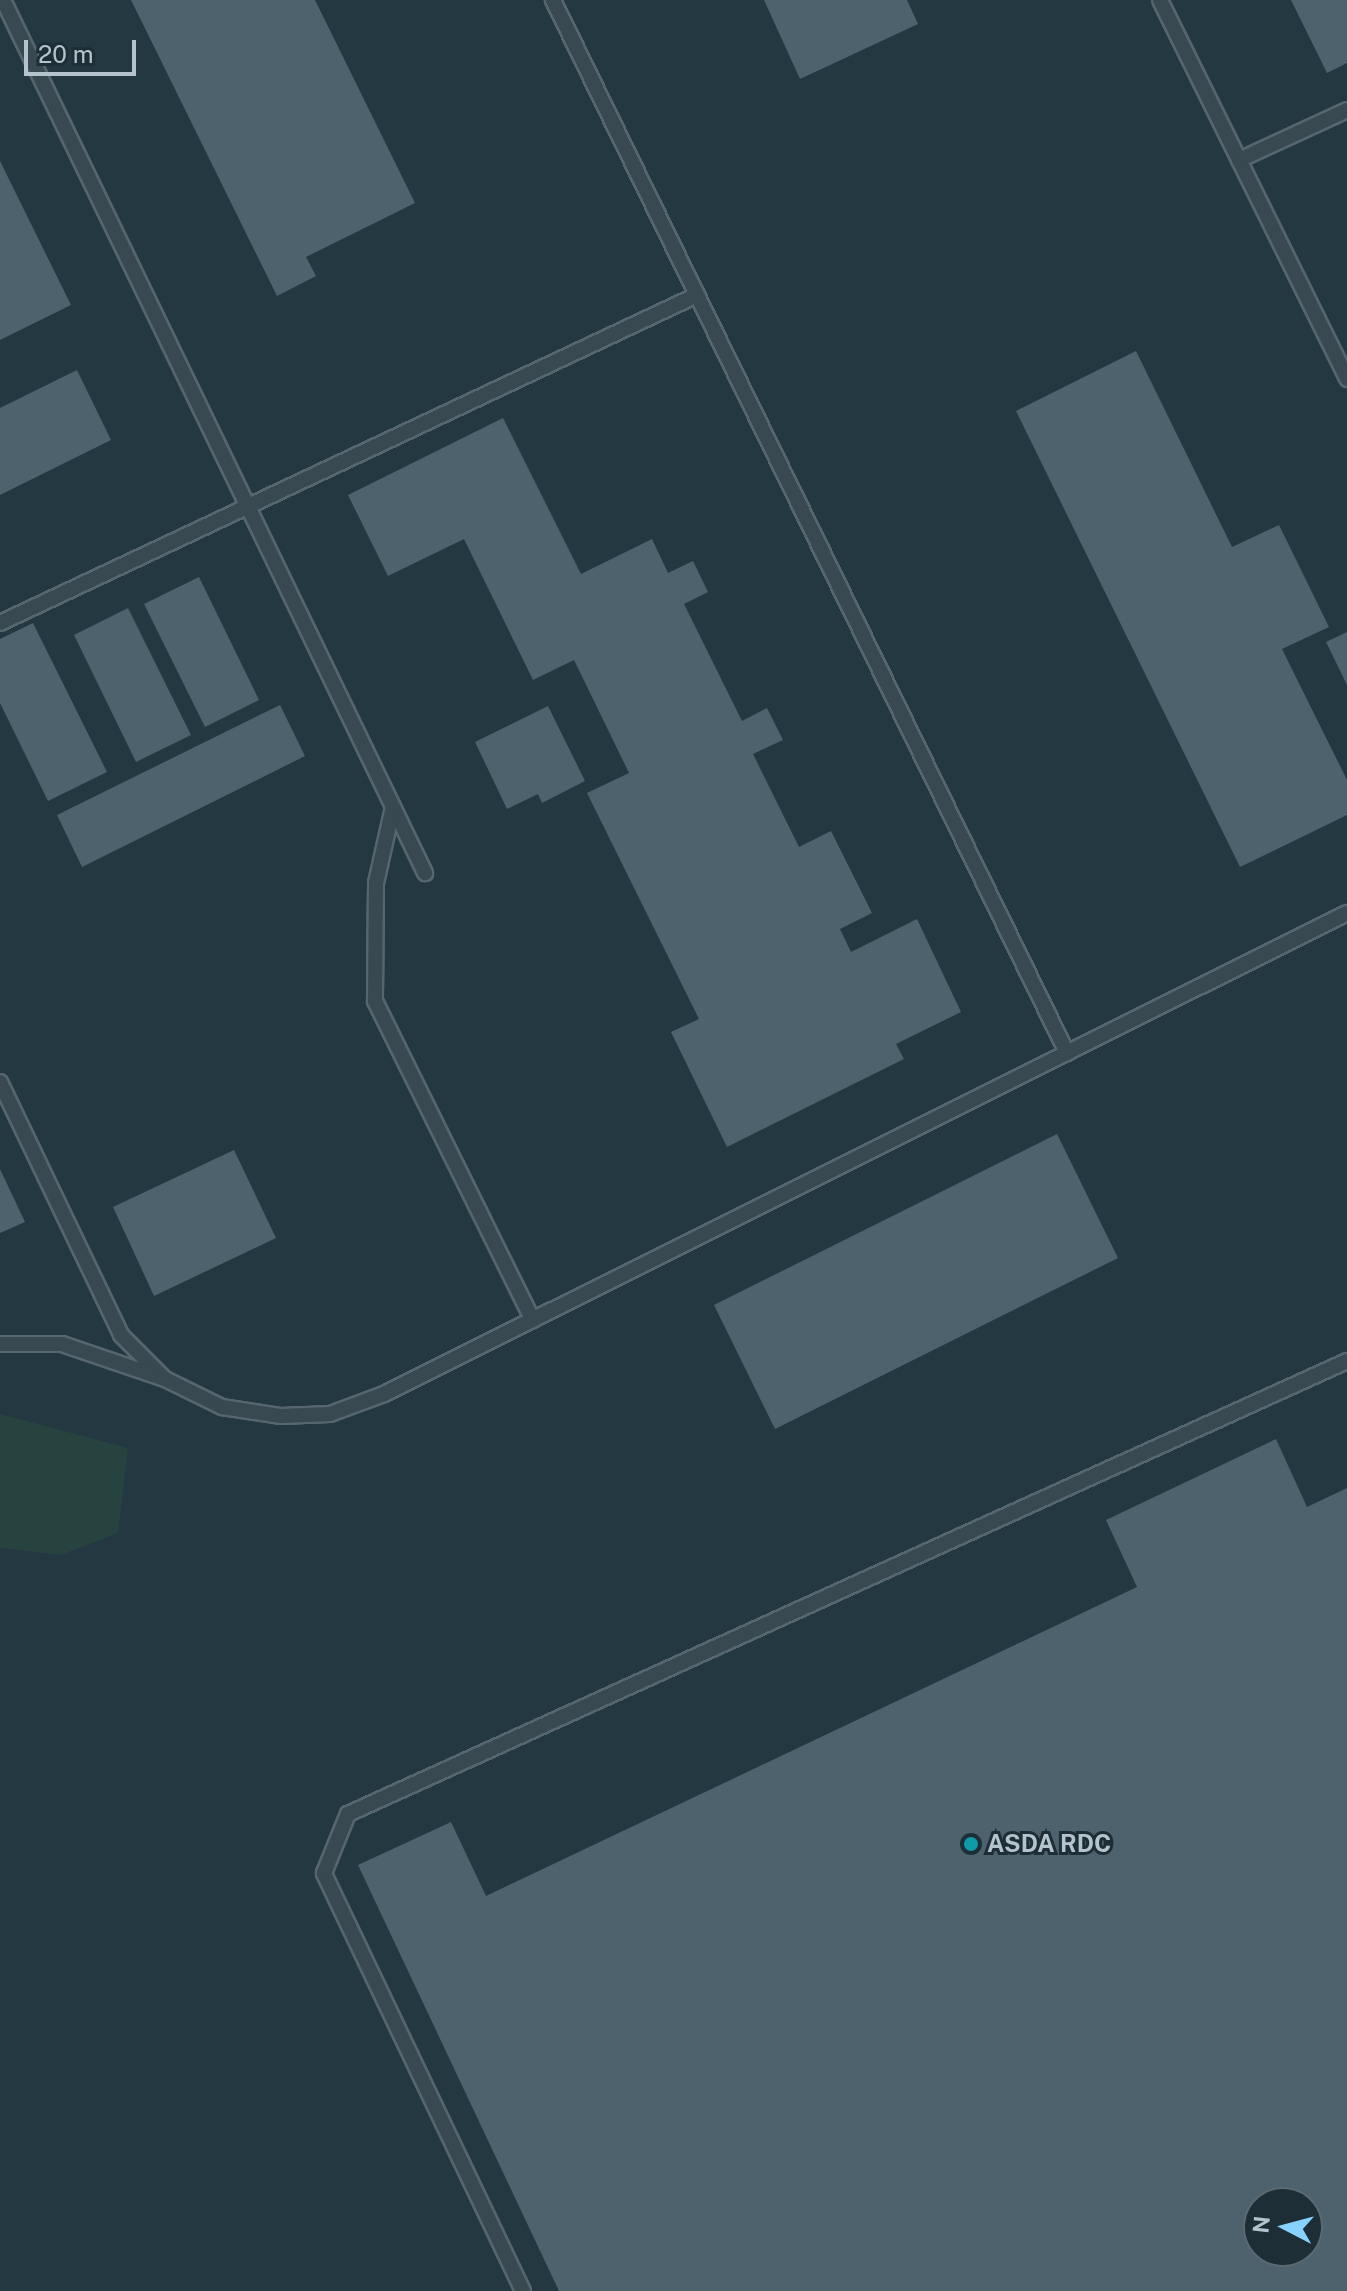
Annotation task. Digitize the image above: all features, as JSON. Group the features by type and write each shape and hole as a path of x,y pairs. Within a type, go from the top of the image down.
{"lane":[{"path":"3,0 425,873"},
{"path":"553,0 1067,1053"},
{"path":"1160,0 1347,379"},
{"path":"1239,160 1347,110"},
{"path":"0,623 697,295"},
{"path":"393,807 376,883 375,1001 533,1320"},
{"path":"0,1344 62,1344 165,1379 222,1407 281,1416 330,1414 384,1394 1347,913"},
{"path":"0,1082 121,1335 165,1379"},
{"path":"523,2291 324,1873 348,1814 1347,1361"}],"green space":[{"path":"0,1414 128,1448 118,1533 61,1555 0,1548"}],"building":[{"path":"131,0 315,0 415,203 306,257 316,276 277,296"},
{"path":"764,0 907,0 918,24 800,79"},
{"path":"1291,0 1347,0 1347,63 1327,73"},
{"path":"0,161 71,305 0,340"},
{"path":"1136,351 1232,547 1279,525 1329,627 1282,649 1347,780 1347,815 1240,867 1016,411"},
{"path":"77,370 111,440 0,495 0,408"},
{"path":"503,418 581,574 652,539 668,573 693,561 708,592 684,604 742,721 767,708 783,740 753,754 799,847 831,831 872,913 840,929 851,952 917,919 961,1012 896,1044 904,1059 727,1147 671,1032 699,1019 587,793 629,773 574,660 533,680 464,539 388,576 348,495"},
{"path":"199,577 259,700 205,727 144,604"},
{"path":"128,608 191,735 136,762 74,635"},
{"path":"33,623 107,772 48,801 0,703 0,639"},
{"path":"1347,632 1347,685 1326,642"},
{"path":"280,705 305,756 82,867 57,815"},
{"path":"548,706 585,781 542,803 538,794 507,809 475,742"},
{"path":"1057,1134 1118,1258 775,1429 714,1305"},
{"path":"234,1150 276,1238 154,1296 113,1207"},
{"path":"0,1169 25,1222 0,1233"},
{"name":"ASDA RDC","path":"1276,1439 1307,1507 1347,1488 1347,2291 559,2291 358,1865 451,1822 486,1896 1137,1587 1106,1520"}],"place":[{"name":"ASDA RDC","path":"971,1844"}]}
